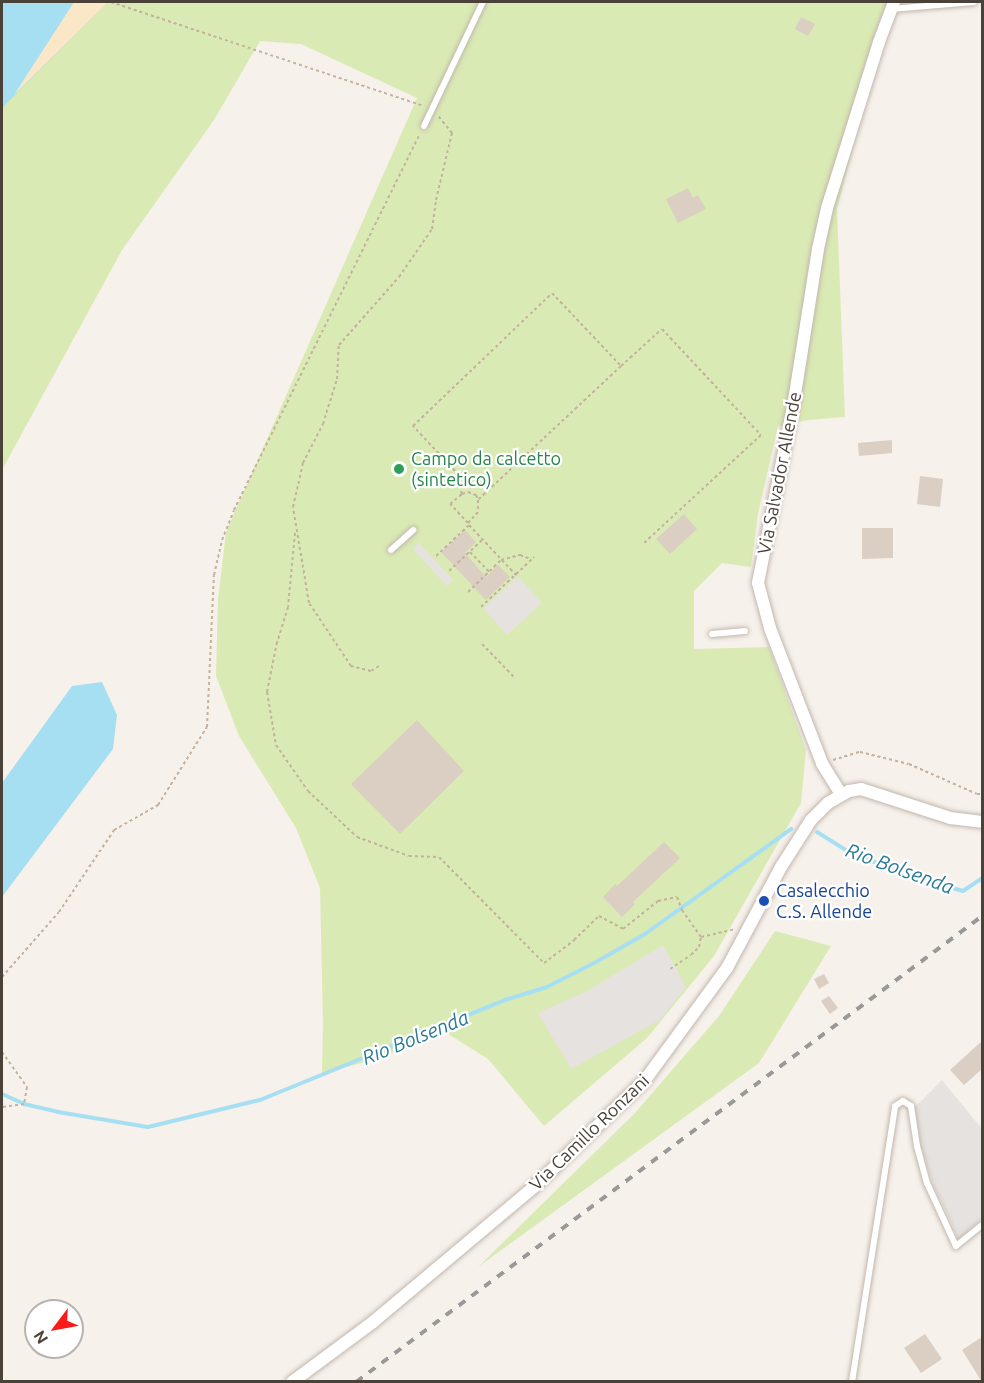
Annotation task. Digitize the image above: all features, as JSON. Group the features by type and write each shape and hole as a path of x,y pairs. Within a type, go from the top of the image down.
{"street":[{"name":"Via Salvador Allende","path":"841,794 822,764 770,628 758,583 793,407 818,249 827,208 893,6"},
{"path":"841,794 861,789 950,818 982,822"},
{"name":"Via Camillo Ronzani","path":"292,1382 374,1322 535,1186 636,1089 698,1011 811,820 841,794"}],"lane":[{"path":"424,126 483,2"},
{"path":"893,6 974,2"},
{"path":"391,550 413,530"},
{"path":"712,634 745,631"},
{"path":"852,1382 895,1106 903,1101 911,1106 917,1146 927,1183 956,1246 982,1225"}],"path":[{"path":"111,2 432,108 452,133 436,200 432,228 399,277 339,345 337,379 323,424 303,463 294,507 309,603 351,666 371,671 379,666"},
{"path":"2,977 59,912 114,830 158,805 207,727 214,575 222,540 234,510 424,126"},
{"path":"462,494 455,471 412,426 552,293 621,366"},
{"path":"478,500 662,329 761,435 643,544"},
{"path":"436,556 468,524 478,512 476,495 468,492 450,504 468,524 501,560 516,575"},
{"path":"296,530 288,607 276,642 267,692 276,745 308,791 357,837 409,856 439,857 544,963 574,940 599,916 623,929 658,901 677,897 682,910 701,937 699,947 670,969"},
{"path":"449,571 483,540"},
{"path":"470,552 489,572"},
{"path":"468,592 501,560 520,555 533,558 482,607"},
{"path":"482,644 515,678"},
{"path":"822,764 860,752 909,764 977,794 982,794"},
{"path":"701,937 752,923"},
{"path":"2,1052 27,1087 24,1104 2,1107"}],"green space":[{"path":"2,2 982,2 888,12 837,209 845,417 808,420 778,426 758,514 751,567 722,563 694,591 694,649 769,647 806,750 801,803 714,956 647,1038 544,1126 488,1059 445,1032 379,1058 322,1074 320,888 296,828 239,736 216,676 218,599 226,532 417,98 301,44 260,41 214,120 122,250 2,470"},
{"path":"775,931 831,946 759,1063 478,1267 634,1114 719,1016"}],"sand":[{"path":"74,2 108,2 11,98 70,8"}],"shaded area":[{"path":"419,543 453,580 447,586 413,549"},
{"path":"518,576 542,603 507,635 483,608"},
{"path":"663,945 686,987 660,1020 571,1069 538,1013 585,992"},
{"path":"942,1080 982,1129 982,1219 959,1239 932,1182 920,1144 914,1108"}],"water":[{"path":"2,2 74,2 14,95 108,2 2,108"},
{"path":"102,682 117,715 113,749 2,897 2,783 72,686"}],"building":[{"path":"801,17 815,24 808,36 795,29"},
{"path":"688,188 693,198 698,195 706,209 678,223 666,199"},
{"path":"892,440 892,453 859,456 858,443"},
{"path":"920,476 943,479 940,507 917,504"},
{"path":"684,514 697,529 670,554 656,539"},
{"path":"862,528 893,528 893,558 862,559"},
{"path":"465,530 476,542 465,553 486,577 498,565 510,577 486,600 441,552"},
{"path":"417,720 464,771 400,834 351,784"},
{"path":"664,842 680,858 633,902 635,904 622,917 603,897"},
{"path":"824,974 829,983 819,989 814,979"},
{"path":"829,996 838,1008 830,1014 821,1001"},
{"path":"982,1041 982,1069 964,1085 950,1070"},
{"path":"925,1334 942,1359 921,1373 904,1348"},
{"path":"982,1337 982,1382 962,1350"}],"waterway":[{"name":"Rio Bolsenda","path":"2,1094 24,1104 58,1112 148,1127 260,1100 505,1000 547,987 596,962 645,934 791,829"},
{"name":"Rio Bolsenda","path":"817,832 849,852 910,876 963,891 982,878"}],"railway":[{"path":"356,1382 982,916"}],"place":[{"name":"Campo da calcetto (sintetico)","path":"399,469"},
{"name":"Casalecchio C.S. Allende","path":"764,901"}]}
